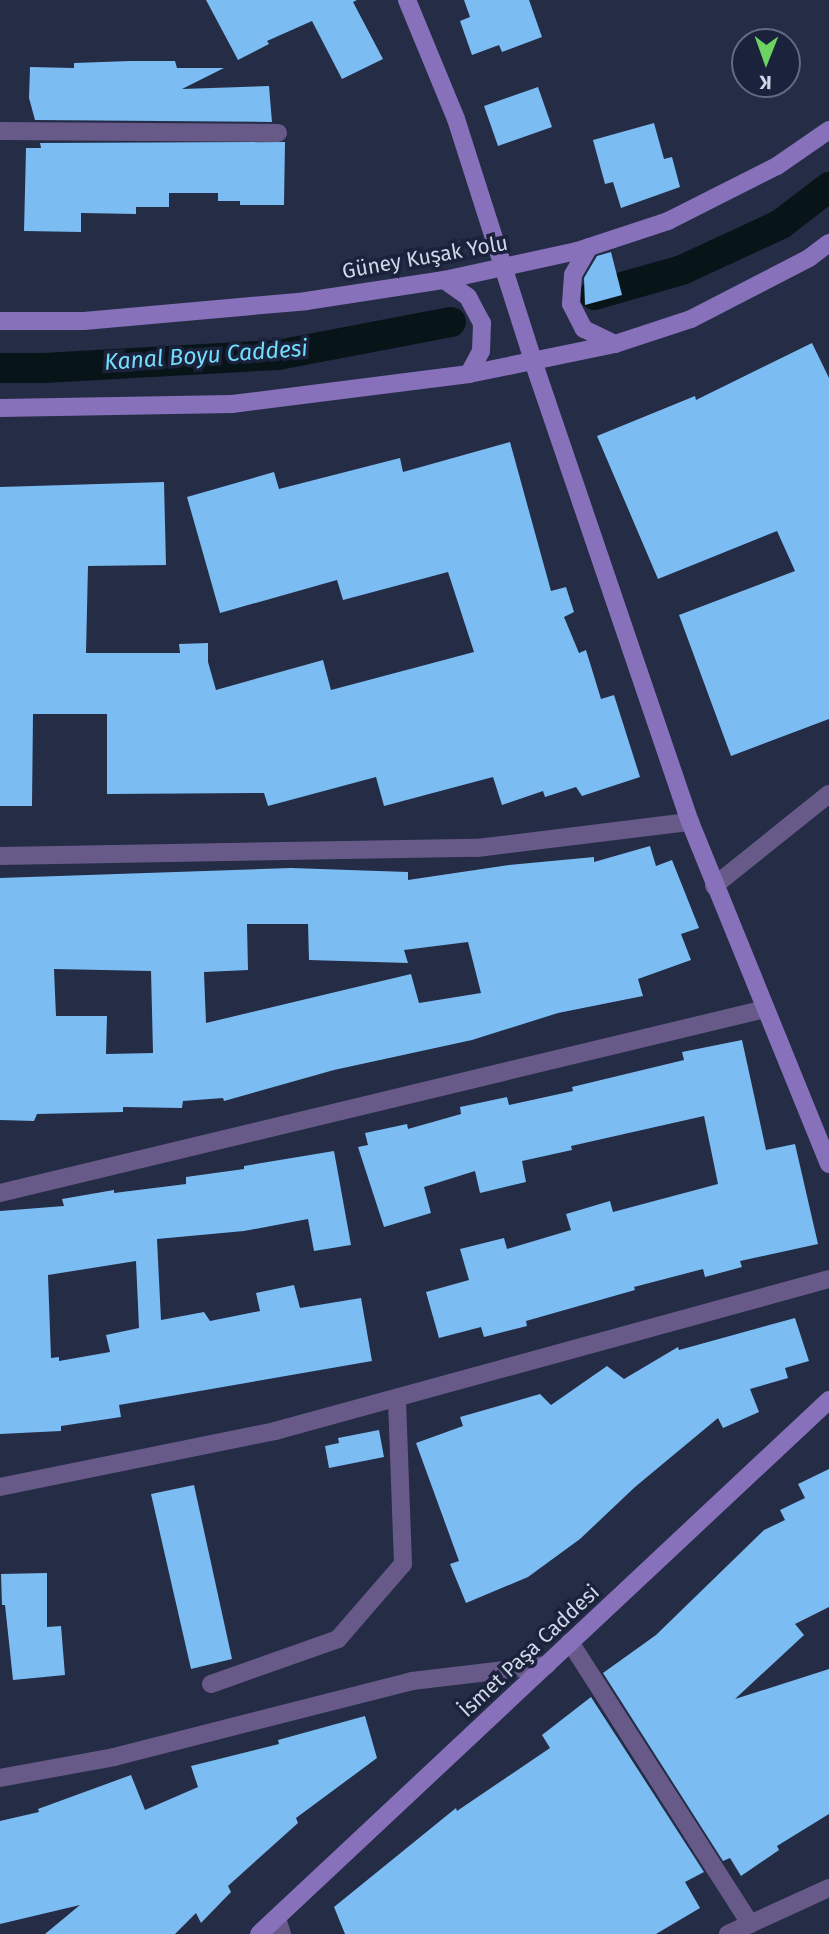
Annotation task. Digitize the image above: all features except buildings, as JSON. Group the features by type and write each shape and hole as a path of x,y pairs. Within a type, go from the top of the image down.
{"main road":[{"path":"407,0 456,119 506,267 533,361 690,822 829,1164"},
{"name":"Güney Kuşak Yolu","path":"0,321 84,321 292,302 444,280 506,267 589,247 668,221 777,166 829,130"},
{"path":"0,408 232,404 469,374 615,344 691,319 809,258 829,243"},
{"path":"589,247 573,275 571,304 584,329 615,344"},
{"path":"444,280 468,297 482,323 481,351 469,374"},
{"name":"İsmet Paşa Caddesi","path":"259,1934 279,1926 570,1642 829,1400"}],"street":[{"path":"0,131 278,133"},
{"path":"714,886 829,794"},
{"path":"0,856 477,848 690,822"},
{"path":"0,1193 765,1009"},
{"path":"0,1487 275,1431 829,1279"},
{"path":"211,1684 338,1639 403,1564 397,1398"},
{"path":"570,1642 750,1924"},
{"path":"0,1778 114,1757 412,1681 547,1665"},
{"path":"728,1934 829,1888"}],"waterway":[{"name":"Kanal Boyu Caddesi","path":"594,295 682,270 781,224 829,187"},
{"name":"Kanal Boyu Caddesi","path":"0,368 278,355 451,322"}]}
